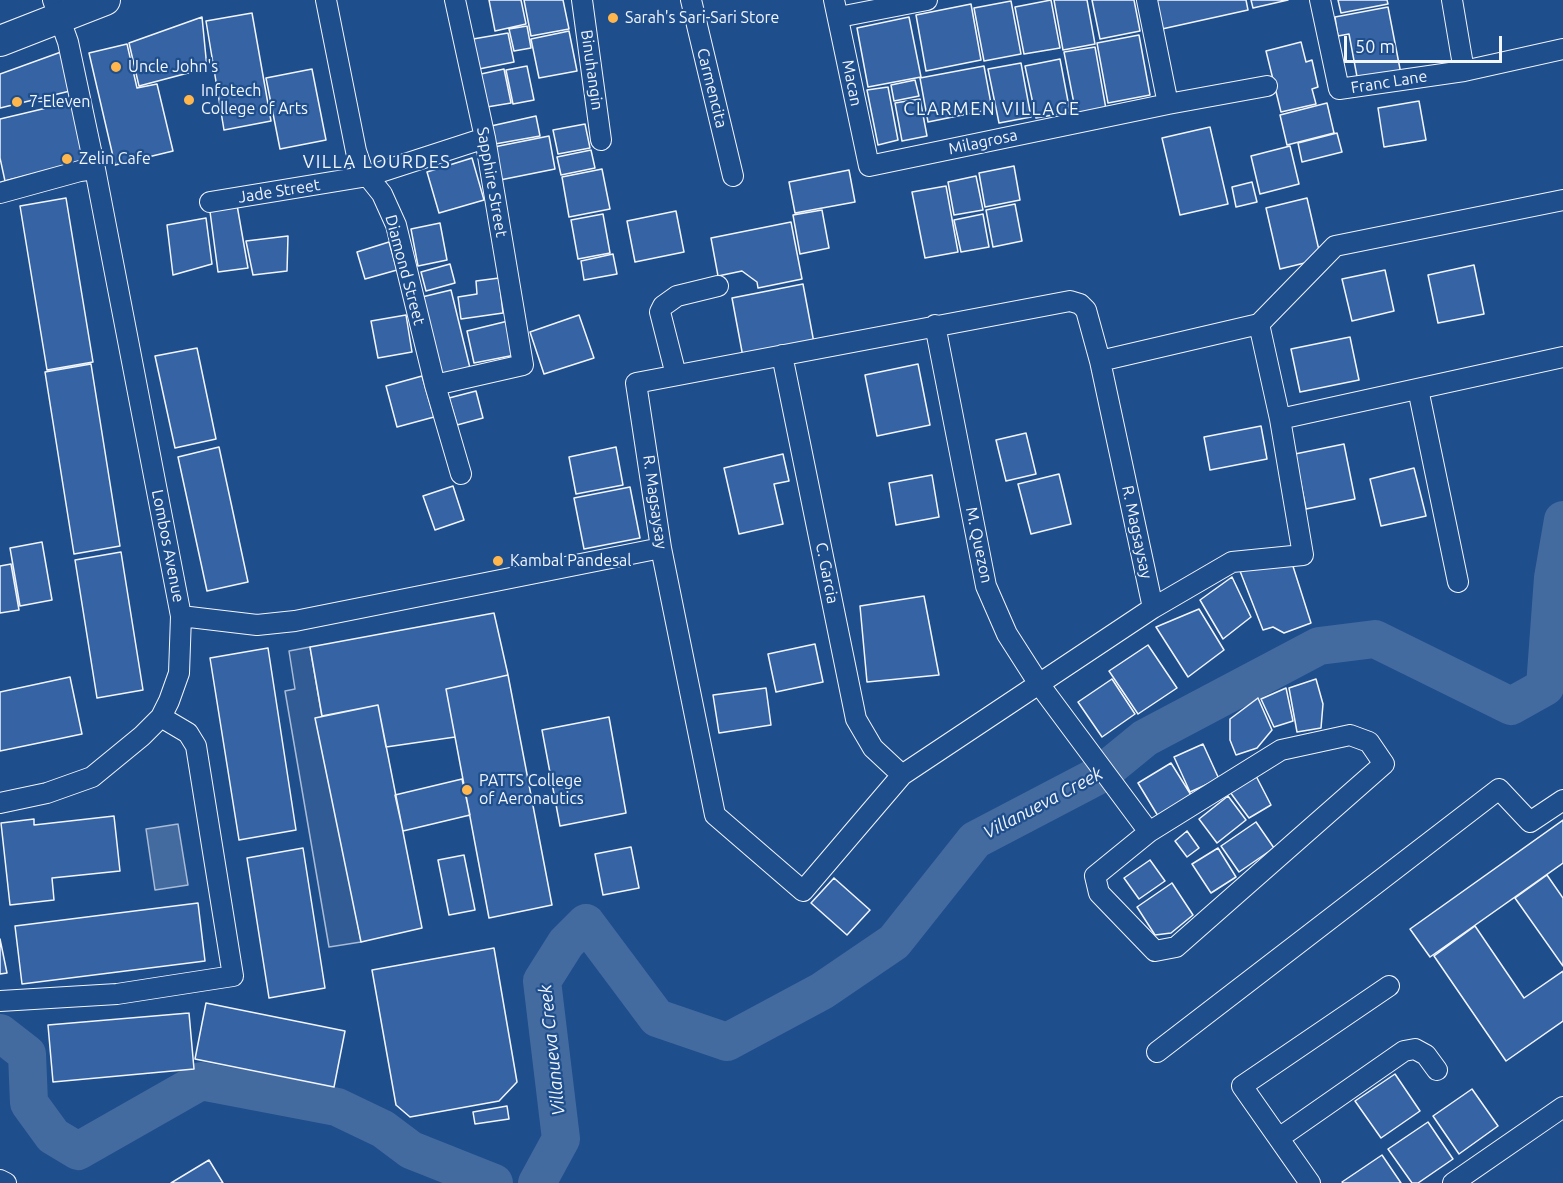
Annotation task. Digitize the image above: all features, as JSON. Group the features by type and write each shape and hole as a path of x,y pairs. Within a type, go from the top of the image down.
{"main road":[{"path":"0,41 56,9 105,0"}],"street":[{"name":"Diamond Street","path":"326,0 356,151 362,169 381,194 396,225 435,385 461,474"},
{"name":"Sapphire Street","path":"435,385 523,365 485,138 455,0"},
{"name":"Binuhangin","path":"582,0 601,140"},
{"name":"Carmencita","path":"691,0 733,176"},
{"path":"836,9 927,0"},
{"path":"1147,0 1168,104"},
{"name":"Franc Lane","path":"1320,0 1339,89 1464,71 1563,49"},
{"path":"1452,0 1464,71"},
{"name":"Lombos Avenue","path":"56,9 95,169 181,616 258,625 296,621 661,548"},
{"name":"Macan","path":"836,9 869,166"},
{"name":"Milagrosa","path":"869,166 1168,104 1267,86"},
{"name":"Jade Street","path":"210,202 368,176 485,138"},
{"path":"0,193 95,169"},
{"path":"1100,361 1259,324 1335,246 1563,200"},
{"path":"676,375 660,312 663,306 678,296 718,286"},
{"name":"R. Magsaysay","path":"1153,608 1100,361 1086,310 1070,301 636,383 661,548 715,814 803,891 902,775 1153,608 1232,562 1303,555 1280,419"},
{"path":"1259,324 1280,419 1563,357"},
{"name":"M. Quezon","path":"935,325 986,586 1007,634 1039,684 1149,832"},
{"name":"C. Garcia","path":"782,355 856,719 873,748 902,775"},
{"path":"1418,389 1458,582"},
{"path":"0,803 47,793 92,777 142,736 161,717 170,701 179,673 181,616"},
{"path":"0,1001 117,994 233,976 196,746 188,733 161,717"},
{"path":"1350,735 1369,742 1384,764 1176,947 1166,951 1155,951 1100,893 1096,884 1095,876 1149,832 1281,750 1350,735"},
{"path":"1157,1052 1499,789 1530,822 1563,800"},
{"path":"1310,1183 1242,1086 1389,986"},
{"path":"1279,1138 1404,1051 1415,1049 1426,1055 1437,1070"},
{"path":"1453,1183 1563,1107"},
{"path":"0,1180 6,1183"}],"shaded area":[{"path":"310,647 361,942 329,947 285,691 295,689 289,651"},
{"path":"178,824 188,885 155,890 146,829"}],"building":[{"path":"489,0 521,0 526,24 495,31"},
{"path":"524,0 563,0 569,29 531,36"},
{"path":"1051,0 1060,48 1024,54 1015,7"},
{"path":"1054,0 1087,0 1095,44 1063,50"},
{"path":"1092,0 1134,0 1140,31 1100,39"},
{"path":"1156,0 1246,0 1248,10 1162,29"},
{"path":"1251,0 1288,0 1253,8"},
{"path":"1338,0 1387,0 1388,4 1341,13"},
{"path":"1011,1 1021,54 984,61 974,8"},
{"path":"971,4 981,60 926,71 916,15"},
{"path":"1388,7 1401,74 1358,82 1349,34 1338,36 1335,17"},
{"path":"252,13 271,121 224,130 206,21"},
{"path":"202,17 207,68 139,86 129,43"},
{"path":"909,17 921,77 868,87 857,28"},
{"path":"527,26 531,48 514,51 509,29"},
{"path":"569,31 577,71 539,78 531,39"},
{"path":"508,33 514,62 479,69 473,39"},
{"path":"1139,35 1150,95 1108,103 1097,43"},
{"path":"1301,42 1306,62 1312,60 1318,87 1312,89 1316,104 1281,112 1266,51"},
{"path":"127,44 137,88 157,84 173,151 115,165 89,53"},
{"path":"1095,47 1106,109 1076,114 1064,52"},
{"path":"61,52 70,91 0,108 0,74"},
{"path":"1060,59 1070,112 1036,118 1025,66"},
{"path":"1021,63 1031,117 999,123 988,69"},
{"path":"527,66 534,100 513,104 506,70"},
{"path":"984,66 992,109 928,122 920,78"},
{"path":"312,69 326,140 280,149 266,78"},
{"path":"504,69 511,103 487,107 481,74"},
{"path":"915,80 919,96 894,101 891,85"},
{"path":"888,87 898,140 878,145 867,90"},
{"path":"920,99 927,136 902,141 895,103"},
{"path":"76,101 89,160 5,181 0,158 0,119"},
{"path":"1419,101 1426,140 1384,147 1378,108"},
{"path":"1327,103 1334,133 1287,145 1280,115"},
{"path":"536,116 540,136 495,144 491,126"},
{"path":"585,124 590,148 558,154 553,130"},
{"path":"1210,127 1228,204 1180,215 1162,138"},
{"path":"1337,133 1342,152 1302,162 1298,143"},
{"path":"549,136 555,169 500,180 494,147"},
{"path":"1290,146 1299,184 1260,194 1251,156"},
{"path":"591,150 595,168 561,175 557,157"},
{"path":"472,158 484,200 439,213 427,172"},
{"path":"1014,166 1020,200 985,207 979,173"},
{"path":"602,169 610,209 569,217 562,177"},
{"path":"849,170 855,202 795,213 789,182"},
{"path":"976,176 983,210 954,215 948,182"},
{"path":"1252,182 1257,202 1236,207 1232,187"},
{"path":"946,186 958,252 925,258 912,192"},
{"path":"66,198 93,362 47,370 20,206"},
{"path":"1307,198 1321,259 1280,269 1266,208"},
{"path":"209,204 237,205 248,268 218,272"},
{"path":"1015,204 1022,241 993,247 986,210"},
{"path":"822,210 829,248 800,254 793,215"},
{"path":"676,211 684,252 635,262 627,221"},
{"path":"603,214 610,253 578,259 571,220"},
{"path":"983,214 989,247 961,252 954,220"},
{"path":"206,218 212,264 173,275 167,225"},
{"path":"791,222 802,279 758,288 757,282 742,271 718,276 711,238"},
{"path":"440,223 447,260 418,266 411,229"},
{"path":"288,236 287,271 253,275 246,241"},
{"path":"389,242 397,270 365,279 357,252"},
{"path":"613,254 617,274 584,280 581,261"},
{"path":"450,264 455,283 426,291 421,272"},
{"path":"1474,265 1484,314 1438,323 1428,275"},
{"path":"1385,270 1394,311 1352,321 1342,279"},
{"path":"499,278 503,313 461,319 458,297 477,294 476,281"},
{"path":"803,284 814,343 743,357 732,298"},
{"path":"451,290 470,368 441,375 422,297"},
{"path":"406,315 412,352 378,358 371,321"},
{"path":"579,315 594,358 544,374 530,332"},
{"path":"508,321 515,355 474,363 467,331"},
{"path":"1350,337 1359,380 1300,392 1291,349"},
{"path":"197,348 216,439 175,448 155,356"},
{"path":"91,364 120,546 74,554 45,372"},
{"path":"918,364 930,425 877,436 865,375"},
{"path":"422,376 434,417 397,427 386,386"},
{"path":"476,391 483,418 457,425 449,398"},
{"path":"1261,426 1267,459 1210,470 1204,437"},
{"path":"1026,433 1036,474 1006,481 996,440"},
{"path":"1344,444 1355,499 1306,509 1295,454"},
{"path":"219,447 248,582 207,591 178,457"},
{"path":"616,447 623,485 576,494 569,457"},
{"path":"783,454 789,481 774,484 783,524 739,534 724,468"},
{"path":"1414,468 1426,516 1381,526 1370,479"},
{"path":"1059,474 1071,524 1031,534 1018,484"},
{"path":"932,475 939,517 896,525 889,483"},
{"path":"453,486 464,520 435,530 423,496"},
{"path":"630,487 640,538 584,549 574,498"},
{"path":"42,542 52,600 20,606 10,548"},
{"path":"121,552 143,690 97,698 75,560"},
{"path":"1291,560 1311,623 1284,633 1273,627 1263,630 1240,571"},
{"path":"11,564 19,610 0,613 0,566"},
{"path":"1232,577 1251,617 1223,639 1200,600"},
{"path":"924,596 939,675 867,682 860,606"},
{"path":"1199,609 1224,650 1188,677 1156,627"},
{"path":"494,613 508,675 446,689 455,737 386,747 378,705 322,716 310,647"},
{"path":"815,644 823,682 776,692 768,654"},
{"path":"1148,645 1177,688 1138,714 1109,671"},
{"path":"268,648 296,830 239,840 210,658"},
{"path":"508,675 552,905 489,918 446,689"},
{"path":"70,677 82,734 0,751 0,692"},
{"path":"1112,679 1135,714 1102,737 1078,702"},
{"path":"1316,679 1323,704 1321,728 1297,732 1289,688"},
{"path":"766,688 771,725 719,733 713,695"},
{"path":"1286,688 1293,721 1274,727 1261,699"},
{"path":"1258,698 1272,730 1257,748 1236,755 1230,740 1230,719"},
{"path":"378,705 422,928 361,942 315,718"},
{"path":"609,717 626,813 560,826 542,730"},
{"path":"1203,744 1219,779 1190,792 1174,757"},
{"path":"1171,763 1191,795 1158,816 1138,783"},
{"path":"1255,774 1271,805 1249,818 1230,792"},
{"path":"462,779 470,815 403,831 395,795"},
{"path":"1228,796 1246,820 1217,843 1199,819"},
{"path":"114,816 120,871 52,878 54,900 10,905 1,823 34,819 34,825"},
{"path":"1563,820 1563,863 1430,957 1410,929"},
{"path":"1256,822 1274,848 1239,872 1221,846"},
{"path":"1187,831 1199,848 1187,857 1175,841"},
{"path":"631,847 639,888 603,895 595,854"},
{"path":"303,848 325,988 269,998 247,858"},
{"path":"1218,848 1236,877 1211,893 1192,864"},
{"path":"464,855 475,910 449,915 438,860"},
{"path":"1150,860 1165,881 1139,899 1124,878"},
{"path":"1547,875 1563,898 1563,966 1515,898"},
{"path":"834,878 870,910 847,935 811,903"},
{"path":"1172,883 1193,915 1171,933 1155,935 1137,907"},
{"path":"198,903 205,961 22,984 15,926"},
{"path":"1475,926 1524,998 1563,971 1563,1021 1506,1061 1434,956"},
{"path":"0,939 7,973 0,974"},
{"path":"494,948 517,1082 499,1101 410,1117 396,1105 372,970"},
{"path":"206,1003 345,1031 334,1087 195,1059"},
{"path":"189,1013 194,1069 53,1082 48,1025"},
{"path":"1395,1074 1420,1111 1381,1138 1355,1101"},
{"path":"1472,1089 1498,1126 1459,1154 1433,1116"},
{"path":"507,1106 509,1119 475,1124 473,1112"},
{"path":"1428,1122 1453,1159 1418,1183 1412,1183 1388,1149"},
{"path":"1382,1155 1401,1183 1342,1182"},
{"path":"209,1160 223,1183 171,1183"}],"waterway":[{"name":"Villanueva Creek","path":"537,1183 561,1139 542,981 566,943 586,923 657,1018 727,1042 822,991 894,942 975,840 1101,774 1145,738 1319,646 1375,639 1511,706 1545,687 1553,578 1563,520"},
{"name":"Villanueva Creek","path":"0,1033 27,1054 29,1103 53,1136 78,1151 201,1081 337,1107 383,1129 411,1150 494,1183"}],"place":[{"name":"Sarah's Sari-Sari Store","path":"613,18"},
{"name":"Uncle John's","path":"116,67"},
{"name":"Infotech College of Arts","path":"189,100"},
{"name":"7-Eleven","path":"17,102"},
{"name":"Zelin Cafe","path":"67,159"},
{"name":"Kambal Pandesal","path":"498,561"},
{"name":"PATTS College of Aeronautics","path":"467,790"}],"district":[{"name":"CLARMEN VILLAGE","path":"992,109"},
{"name":"VILLA LOURDES","path":"377,162"}]}
